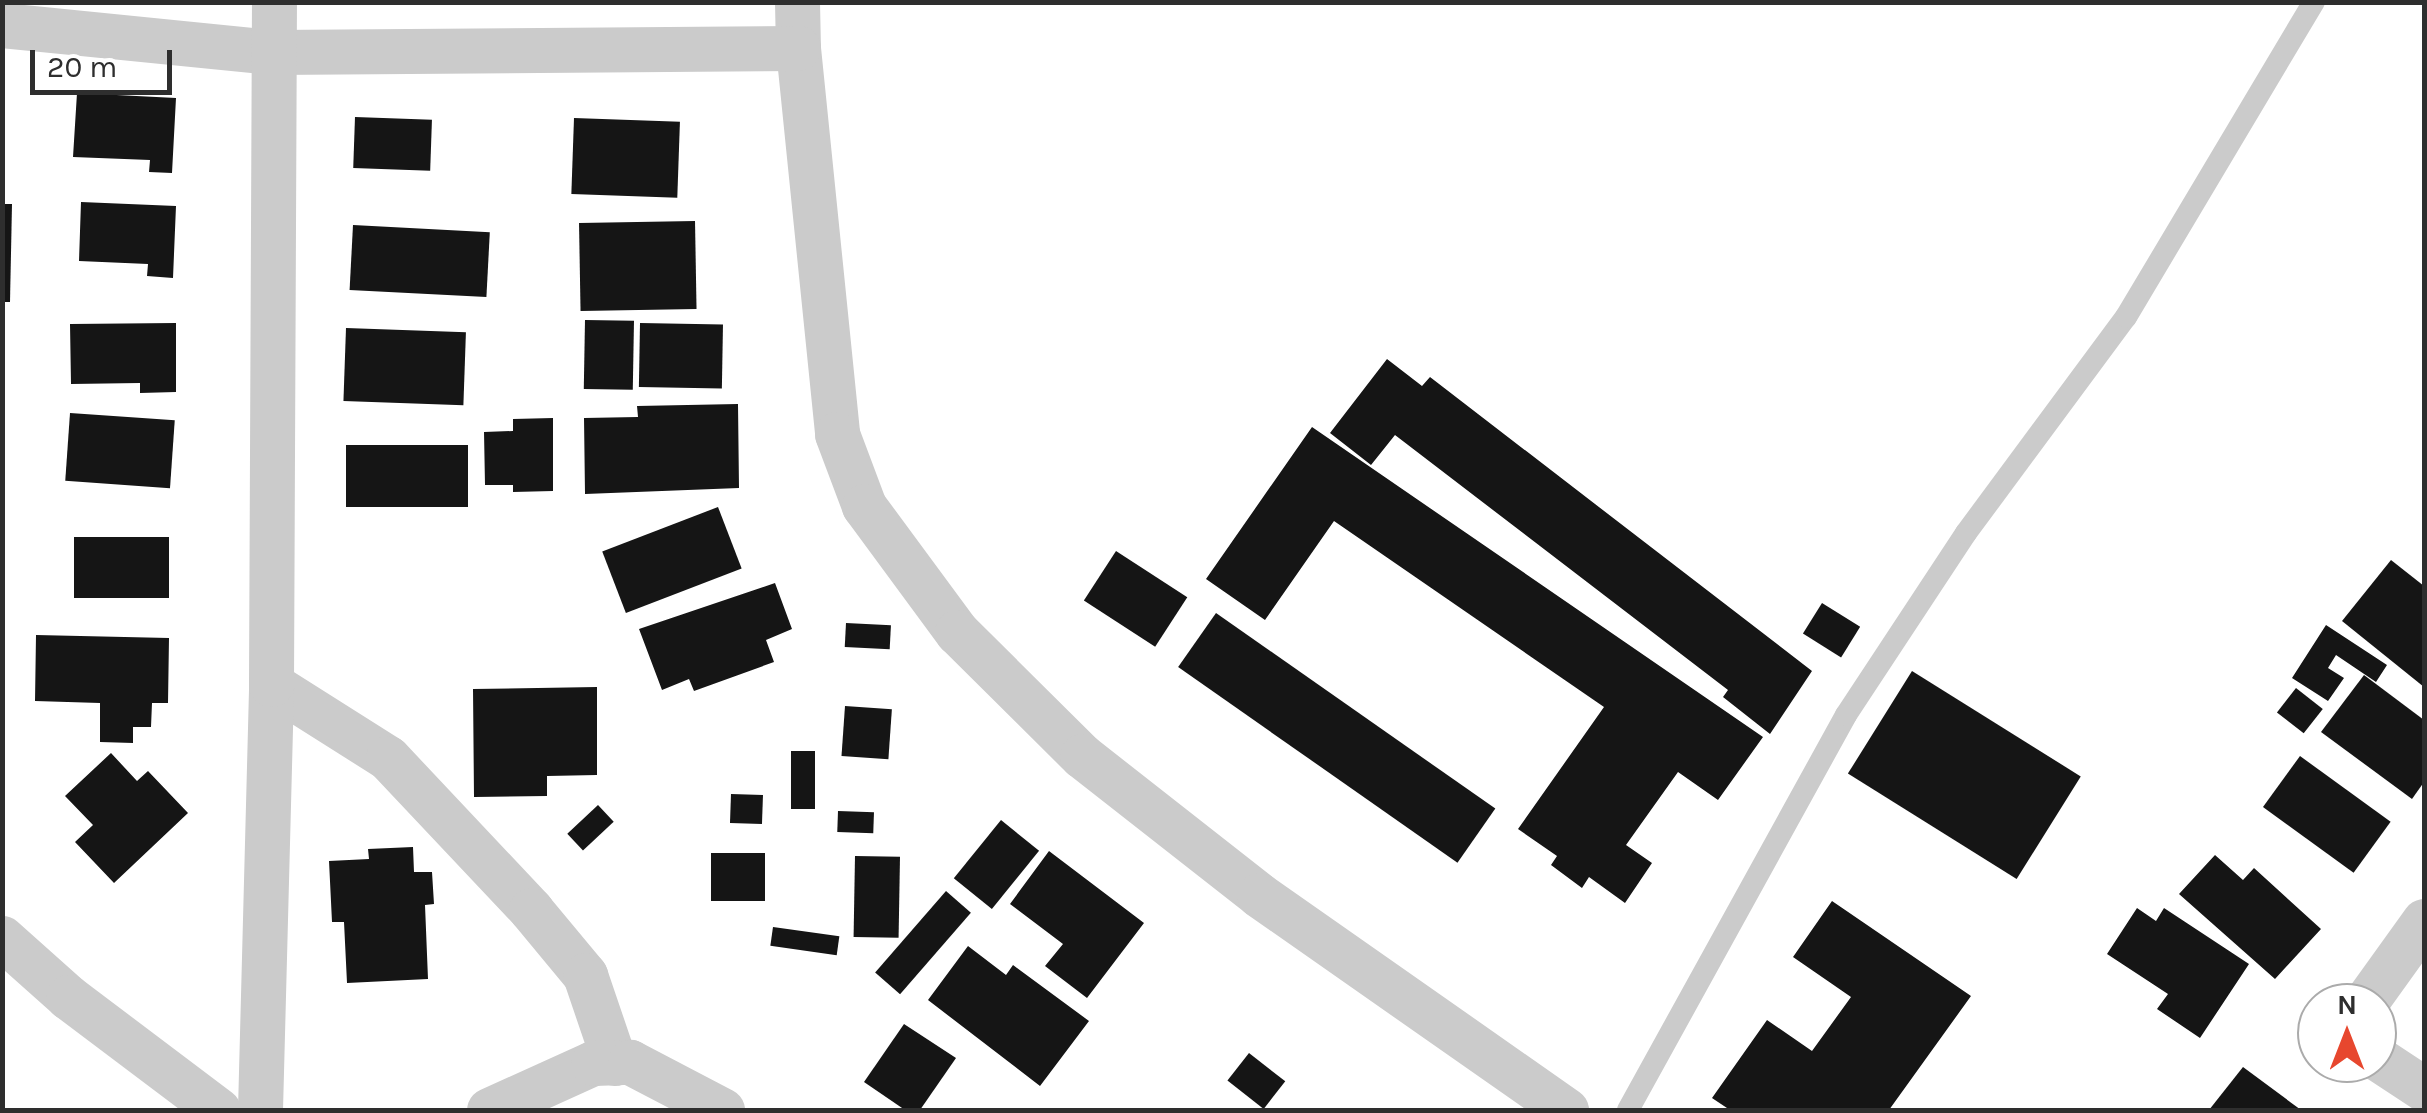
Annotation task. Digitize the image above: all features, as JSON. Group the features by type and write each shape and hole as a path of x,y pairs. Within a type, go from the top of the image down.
{"street":[{"path":"260,1110 271,684 274,2"},
{"path":"798,2 798,48 837,434 864,506 957,632 1082,756 1259,896 1566,1110"},
{"path":"2,26 273,52 798,48"},
{"path":"271,684 388,758 531,910 586,975 615,1062"},
{"path":"2380,983 2424,922"},
{"path":"2,938 68,997 218,1110"},
{"path":"490,1110 594,1063 615,1062 630,1062 722,1110"},
{"path":"2397,1071 2424,1089"}],"lane":[{"path":"1628,1110 1846,715 1966,533 2126,317 2314,2"}],"building":[{"path":"77,93 176,98 172,173 149,172 150,160 73,157"},
{"path":"355,117 432,120 430,171 353,168"},
{"path":"574,118 680,122 677,198 571,194"},
{"path":"81,202 176,206 173,278 147,276 148,264 79,261"},
{"path":"2,204 12,204 10,302 2,302"},
{"path":"695,221 697,309 581,311 579,223"},
{"path":"353,225 490,232 486,297 350,290"},
{"path":"585,320 634,321 633,390 584,389"},
{"path":"176,323 176,392 140,393 140,383 71,384 70,324"},
{"path":"640,323 723,324 722,388 639,387"},
{"path":"346,328 466,332 463,405 343,401"},
{"path":"1387,359 1422,386 1430,377 1812,671 1770,734 1723,697 1728,690 1395,435 1371,465 1330,433"},
{"path":"738,404 739,488 585,494 584,418 638,417 637,406"},
{"path":"70,413 175,420 170,488 65,481"},
{"path":"553,418 553,491 513,492 513,485 485,485 484,432 513,431 513,419"},
{"path":"1312,427 1763,737 1718,800 1678,772 1626,845 1652,863 1625,903 1589,877 1582,888 1551,865 1557,856 1518,829 1604,707 1334,521 1265,620 1206,579"},
{"path":"346,445 468,445 468,507 346,507"},
{"path":"718,507 742,569 626,613 602,551"},
{"path":"74,537 169,537 169,598 74,598"},
{"path":"1116,551 1187,597 1155,647 1084,600"},
{"path":"2391,560 2424,586 2424,687 2342,621"},
{"path":"775,583 792,629 766,640 774,662 694,691 689,679 662,690 639,629"},
{"path":"1822,603 1860,627 1841,657 1803,634"},
{"path":"1216,613 1495,809 1457,863 1178,667"},
{"path":"846,623 891,625 890,649 845,647"},
{"path":"2326,625 2387,665 2376,682 2336,655 2328,668 2344,678 2328,701 2292,678"},
{"path":"36,635 169,638 168,703 152,703 151,727 133,727 133,743 100,742 100,703 35,701"},
{"path":"1912,671 2081,776 2017,879 1848,774"},
{"path":"2364,675 2424,720 2424,782 2412,799 2321,732"},
{"path":"597,687 597,775 547,776 547,796 474,797 473,689"},
{"path":"2296,688 2323,709 2304,733 2277,712"},
{"path":"845,706 892,709 888,759 842,756"},
{"path":"791,751 815,751 815,809 791,809"},
{"path":"111,753 137,781 148,771 188,813 114,883 75,842 93,825 65,796"},
{"path":"2300,756 2391,822 2354,873 2263,807"},
{"path":"731,794 763,795 762,824 730,823"},
{"path":"598,805 614,822 583,850 567,834"},
{"path":"838,811 874,812 873,833 837,832"},
{"path":"1001,820 1039,851 992,909 954,878"},
{"path":"413,847 414,872 432,872 434,904 425,905 428,979 347,983 344,922 332,922 329,861 369,859 368,849"},
{"path":"1049,851 1144,923 1087,998 1045,966 1063,944 1010,904"},
{"path":"711,853 765,853 765,901 711,901"},
{"path":"2215,855 2243,880 2254,868 2321,929 2275,979 2179,894"},
{"path":"855,856 900,857 899,938 854,937"},
{"path":"946,891 971,913 900,994 875,973"},
{"path":"1832,901 1971,996 1889,1110 1730,1110 1712,1098 1767,1020 1812,1051 1851,997 1793,957"},
{"path":"2137,908 2156,921 2164,908 2249,964 2200,1038 2157,1009 2168,994 2107,954"},
{"path":"773,927 839,936 837,955 770,946"},
{"path":"968,946 1006,975 1013,965 1089,1021 1040,1086 928,1000"},
{"path":"904,1024 956,1058 920,1110 905,1110 864,1082"},
{"path":"1249,1053 1285,1081 1264,1109 1227,1081"},
{"path":"2243,1067 2301,1110 2209,1110"}]}
